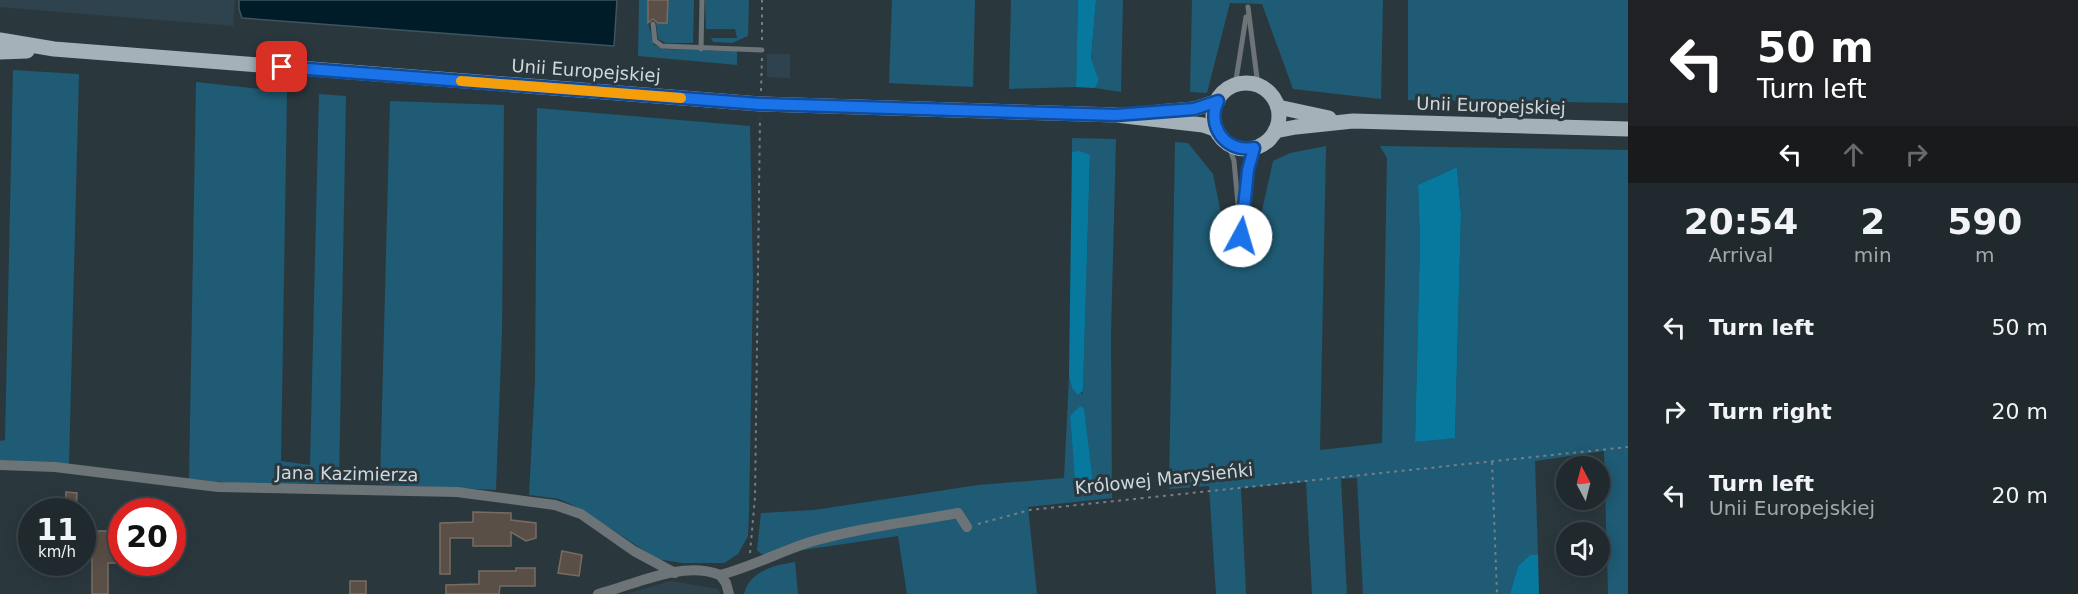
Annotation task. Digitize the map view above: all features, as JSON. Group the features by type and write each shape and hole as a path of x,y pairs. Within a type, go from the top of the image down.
{"main road":[{"name":"Unii Europejskiej","path":"0,40 54,49 760,104 1116,115 1185,122 1217,130"},
{"name":"Unii Europejskiej","path":"0,52 54,49"},
{"path":"1245,84 1258,86 1270,94 1278,107 1279,119 1275,131 1265,143 1254,148 1237,148 1228,143 1217,130 1214,116 1218,101 1226,90 1235,86 1245,84"},
{"name":"Unii Europejskiej","path":"1116,115 1194,109 1218,101"},
{"name":"Unii Europejskiej","path":"1278,107 1353,122"},
{"name":"Unii Europejskiej","path":"1275,131 1353,122 1628,129"}],"street":[{"name":"Jana Kazimierza","path":"0,465 55,467 218,487 457,492 555,505 581,514 634,551 675,573"},
{"path":"598,594 675,573 695,572 720,575 748,568 809,543 958,513 967,527"},
{"path":"720,575 726,583 729,594"}],"lane":[{"path":"701,49 702,0"},
{"path":"1235,86 1248,7 1258,86"},
{"path":"653,24 655,41 662,46 762,50"},
{"path":"1228,143 1234,160 1241,236 1248,170 1254,148"}],"path":[{"path":"748,568 755,497 760,104"},
{"name":"Królowej Marysieńki","path":"967,527 1029,510 1628,447"},
{"path":"1492,462 1497,594"}],"shaded area":[{"path":"0,0 235,0 233,26 0,7"},
{"path":"239,0 617,0 614,46 242,18"},
{"path":"639,0 648,0 648,22 654,45 665,49 737,51 737,65 638,56"},
{"path":"668,0 694,0 693,43 666,43 658,39 656,23 667,23"},
{"path":"705,0 749,0 748,36 732,43 713,42 711,38 737,38 735,29 706,29"},
{"path":"892,0 975,0 973,87 889,83"},
{"path":"1011,0 1078,0 1076,87 1009,89"},
{"path":"1078,0 1096,0 1091,59 1099,80 1095,88 1076,87"},
{"path":"1096,0 1123,0 1121,92 1095,88 1099,80 1091,60"},
{"path":"1192,0 1383,0 1381,99 1293,89 1262,4 1230,3 1207,93 1190,92"},
{"path":"1408,0 1628,0 1628,103 1408,100"},
{"path":"767,54 790,54 790,78 767,77"},
{"path":"13,70 79,74 69,464 0,460 0,441 5,440"},
{"path":"196,82 287,92 281,461 310,465 319,94 346,96 339,483 245,484 189,479"},
{"path":"390,101 504,105 502,330 496,490 380,484"},
{"path":"537,108 750,126 753,278 748,536 738,554 724,563 682,563 657,559 579,508 559,499 529,495 535,381"},
{"path":"1072,138 1116,139 1111,334 1112,498 1028,507 1037,594 907,594 898,536 776,554 761,554 757,550 761,513 814,510 978,485 1064,478 1069,377 1072,388 1082,394 1083,391 1090,155 1072,152","holes":["1080,406 1084,409 1093,495 1077,490 1070,417"]},
{"path":"1175,142 1188,143 1213,174 1229,253 1253,251 1273,161 1290,153 1326,146 1320,450 1382,443 1387,158 1380,146 1628,150 1628,594 1608,594 1610,522 1606,522 1606,510 1610,510 1610,456 1604,456 1604,451 1556,456 1556,458 1535,461 1538,555 1530,555 1518,566 1510,594 1363,594 1357,478 1341,479 1347,594 1312,594 1306,482 1241,488 1246,594 1216,594 1209,486 1169,489","holes":["1457,167 1461,214 1455,437 1415,442 1420,241 1418,185"]},
{"path":"1079,151 1090,155 1083,391 1078,395 1072,388 1069,377 1072,152"},
{"path":"1457,167 1461,214 1455,438 1415,442 1420,241 1418,185"},
{"path":"1080,406 1084,408 1094,493 1088,496 1076,490 1070,416"},
{"path":"1530,555 1538,555 1539,594 1510,594 1518,566"},
{"path":"795,562 798,594 744,594 751,580 764,570"},
{"path":"670,581 718,589 720,594 626,594"}],"building":[{"path":"648,0 668,0 667,23 658,23 653,19 648,23"},
{"path":"66,492 77,493 77,498 66,498"},
{"path":"473,512 511,513 511,520 536,523 536,538 526,541 511,532 511,546 473,546 473,538 450,538 450,574 440,574 440,523 473,522"},
{"path":"96,531 108,531 108,594 92,594 92,576 96,576"},
{"path":"562,551 582,555 579,576 558,573"},
{"path":"516,568 535,568 535,586 500,586 499,594 446,594 446,585 479,584 479,571 516,571"},
{"path":"350,581 366,581 366,594 350,594"}],"slow traffic":[{"path":"461,81 681,98"}],"route":[{"path":"282,67 760,104 1116,115 1181,111 1204,107 1218,101 1214,116 1215,127 1220,136 1237,148 1254,148 1248,170 1241,236"}]}
